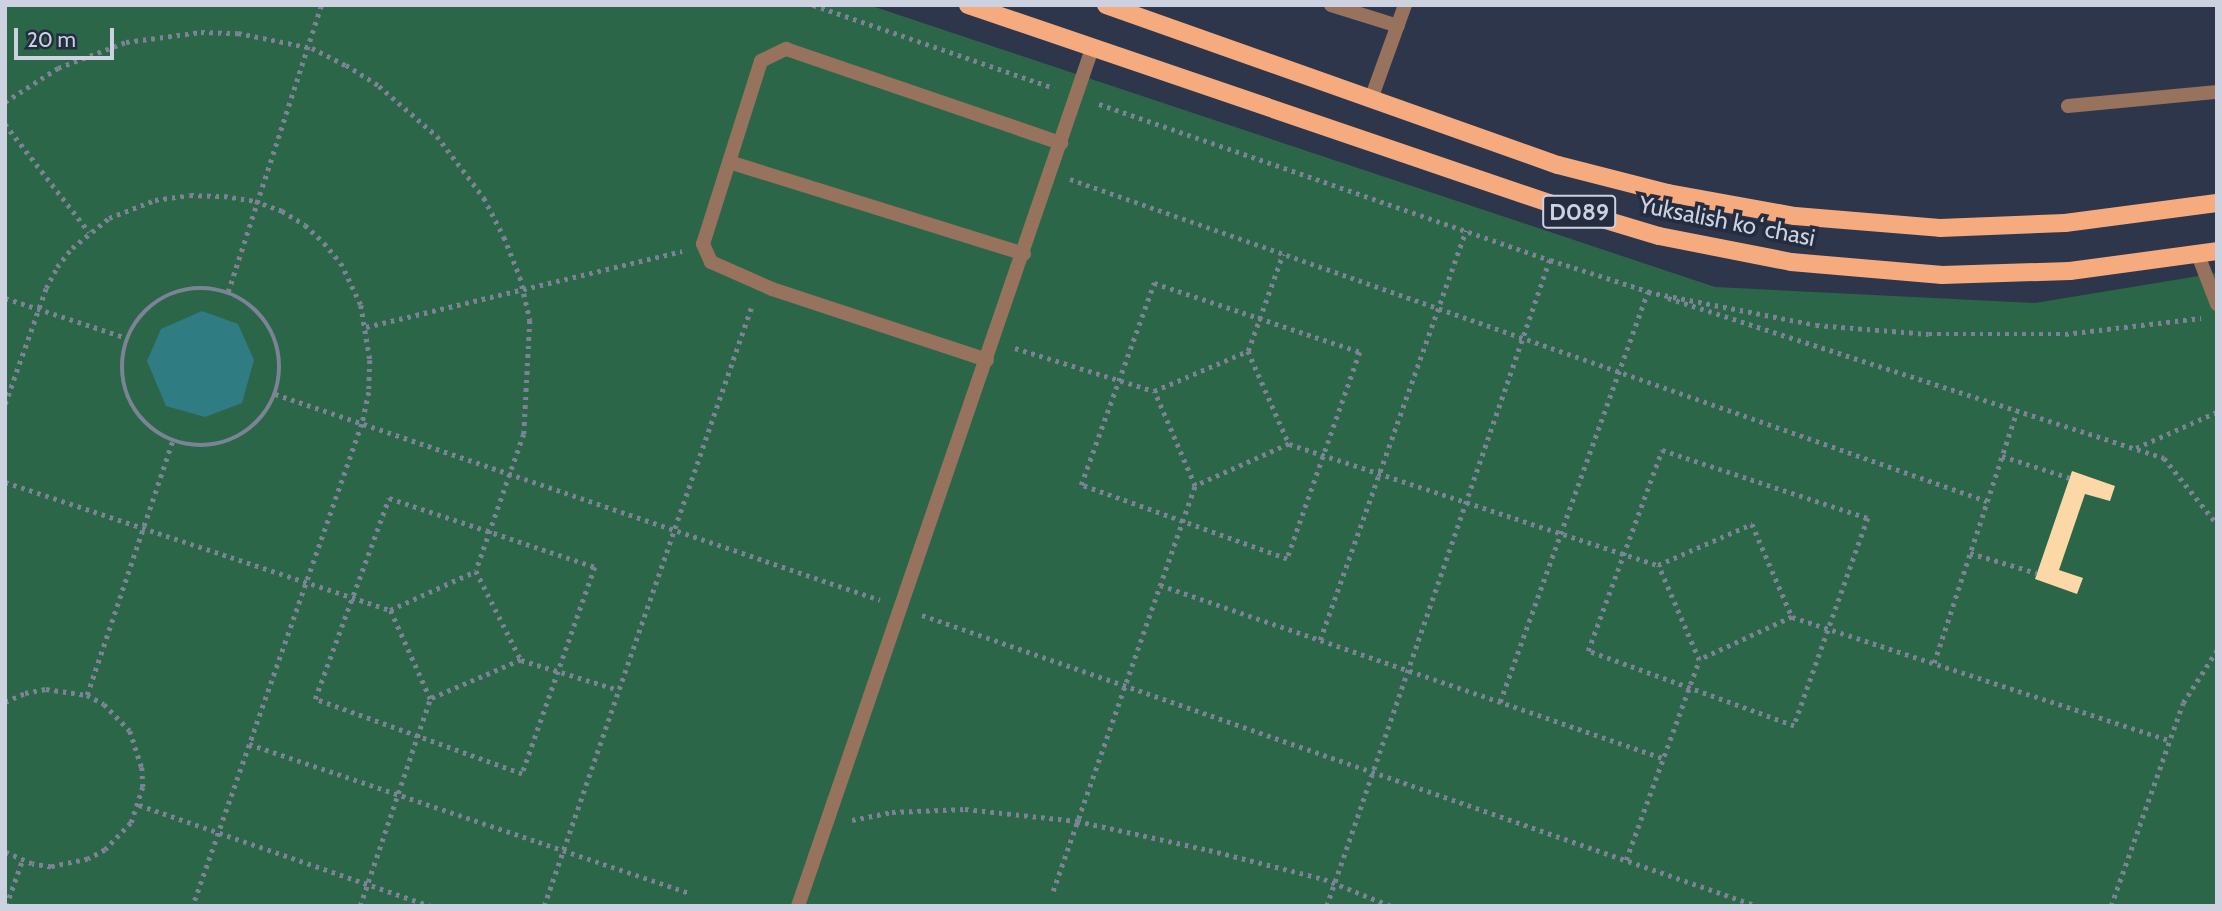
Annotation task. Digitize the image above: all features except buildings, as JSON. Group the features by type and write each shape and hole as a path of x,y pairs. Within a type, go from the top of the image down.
{"main road":[{"name":"Yuksalish koʻchasi","path":"968,5 1549,203 1659,236 1791,262 1942,275 2070,271 2217,251"},
{"name":"Yuksalish koʻchasi","path":"1106,5 1558,165 1668,193 1795,216 1940,228 2065,223 2217,203"}],"lane":[{"path":"1331,5 1398,26"},
{"path":"1371,99 1405,5"},
{"path":"987,360 761,285 711,262 703,244 761,61 786,49 1061,143"},
{"path":"798,906 1078,97 1092,49"},
{"path":"2068,106 2217,92"},
{"path":"729,162 1024,254"},
{"path":"2199,255 2217,304"}],"path":[{"path":"228,292 255,201 321,5"},
{"path":"813,5 1550,260 2164,458 2217,524"},
{"path":"5,102 58,68 91,53 163,35 238,33 307,47 346,65 379,86 437,136 484,198 504,237 523,289 530,320 524,434 476,571 390,610 5,482"},
{"path":"5,124 89,232"},
{"path":"1052,172 1987,500"},
{"path":"5,404 57,267 89,232 109,218 155,200 190,195 255,201 282,211 304,225 324,243 352,283 366,327 369,392 362,424 193,906"},
{"path":"1320,640 1466,230"},
{"path":"366,327 703,244"},
{"path":"1283,254 1248,351 1289,444"},
{"path":"1327,906 1550,260"},
{"path":"1154,283 1260,318 1360,352 1286,559 1081,485 1154,283"},
{"path":"544,906 761,285"},
{"path":"208,288 228,292 251,306 268,325 279,359 275,394 266,412 238,437 221,444 202,447 172,442 149,428 135,414 126,396 121,377 127,338 151,306 168,295 208,288"},
{"path":"1648,292 1816,325 1929,334 2065,334 2208,317"},
{"path":"1500,702 1648,292"},
{"path":"5,298 127,338"},
{"path":"993,342 1154,391 1248,351"},
{"path":"1053,891 1195,486 1154,391"},
{"path":"275,394 1125,685 1757,906"},
{"path":"1934,663 2017,411"},
{"path":"2135,449 2217,412"},
{"path":"87,695 172,442"},
{"path":"1195,486 1289,444 1658,565 1752,524 1792,617"},
{"path":"1662,450 1868,518 1829,629 1794,726 1588,651 1662,450"},
{"path":"2002,456 2070,478"},
{"path":"389,498 490,532 595,566 522,774 316,699 389,498"},
{"path":"1970,553 2037,573"},
{"path":"1626,860 1699,660 1658,565"},
{"path":"476,571 521,660"},
{"path":"1160,585 1663,758"},
{"path":"360,906 430,699 390,610"},
{"path":"1699,660 1792,617 2169,740"},
{"path":"2111,906 2183,703 2217,650"},
{"path":"430,699 521,660 619,690"},
{"path":"5,702 25,693 46,689 87,695 104,704 130,731 142,767 139,805 120,837 88,859 51,867 22,861 5,852"},
{"path":"249,744 688,893"},
{"path":"139,805 431,906"},
{"path":"827,825 892,811 965,809 1077,821 1209,850 1335,884 1391,906"},
{"path":"6,906 22,861"}],"shaded area":[{"path":"5,5 869,5 1715,287 2035,303 2217,273 2217,906 5,906"},
{"path":"202,311 238,324 254,360 242,403 205,417 166,406 147,361 161,329"}]}
